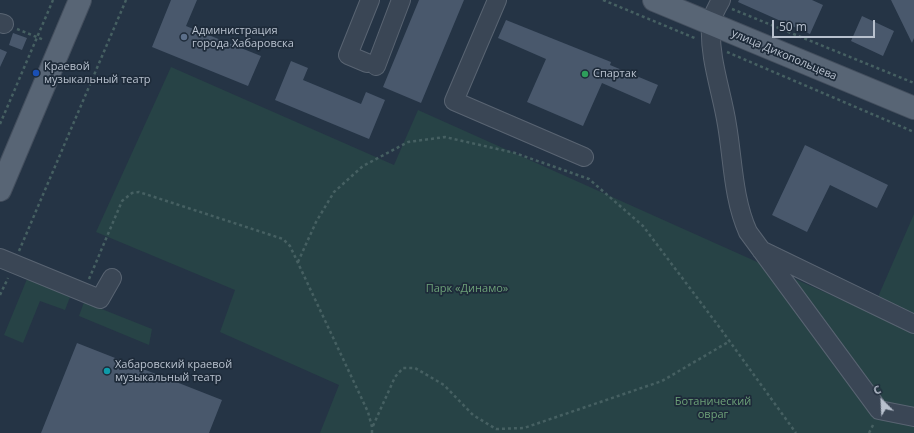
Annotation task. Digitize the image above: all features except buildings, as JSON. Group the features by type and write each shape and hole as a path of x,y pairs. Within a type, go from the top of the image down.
{"main road":[{"path":"0,190 80,0"},
{"name":"улица Дикопольцева","path":"654,0 914,108"}],"street":[{"path":"394,17 369,3 348,55 371,65 394,17 401,0"},
{"path":"497,0 454,101 584,157"},
{"path":"725,3 710,24 715,64 727,124 738,203 742,220 759,249 879,410 914,417"},
{"path":"759,249 914,324"},
{"path":"7,261 100,299 112,278"}],"path":[{"path":"0,124 53,0"},
{"path":"0,296 7,261 126,0"},
{"path":"603,0 914,132"},
{"path":"725,3 734,10 914,83"},
{"path":"2,24 60,46"},
{"path":"298,262 316,222 334,192 363,166 408,142 445,137 515,153 589,179 643,226 730,341 796,433"},
{"path":"83,292 122,201 132,193 139,192 283,239 290,246 298,262 368,412 372,426 372,433"},
{"path":"372,426 395,377 403,368 415,368 444,385 473,415 496,429 524,428 662,381 730,341"}],"green space":[{"name":"Парк «Динамо»","path":"171,67 394,165 418,110 871,313 914,214 914,433 320,433 339,385 220,332 235,290 96,232"},
{"path":"27,279 70,297 65,310 40,301 23,343 4,335"},
{"path":"84,302 152,329 149,345 79,316"}],"place":[{"name":"Администрация города Хабаровска","path":"184,37"},
{"name":"Краевой музыкальный театр","path":"36,73"},
{"name":"Спартак","path":"585,74"},
{"name":"Хабаровский краевой музыкальный театр","path":"107,371"}],"park label":[{"name":"Ботанический овраг","path":"713,408"}]}
